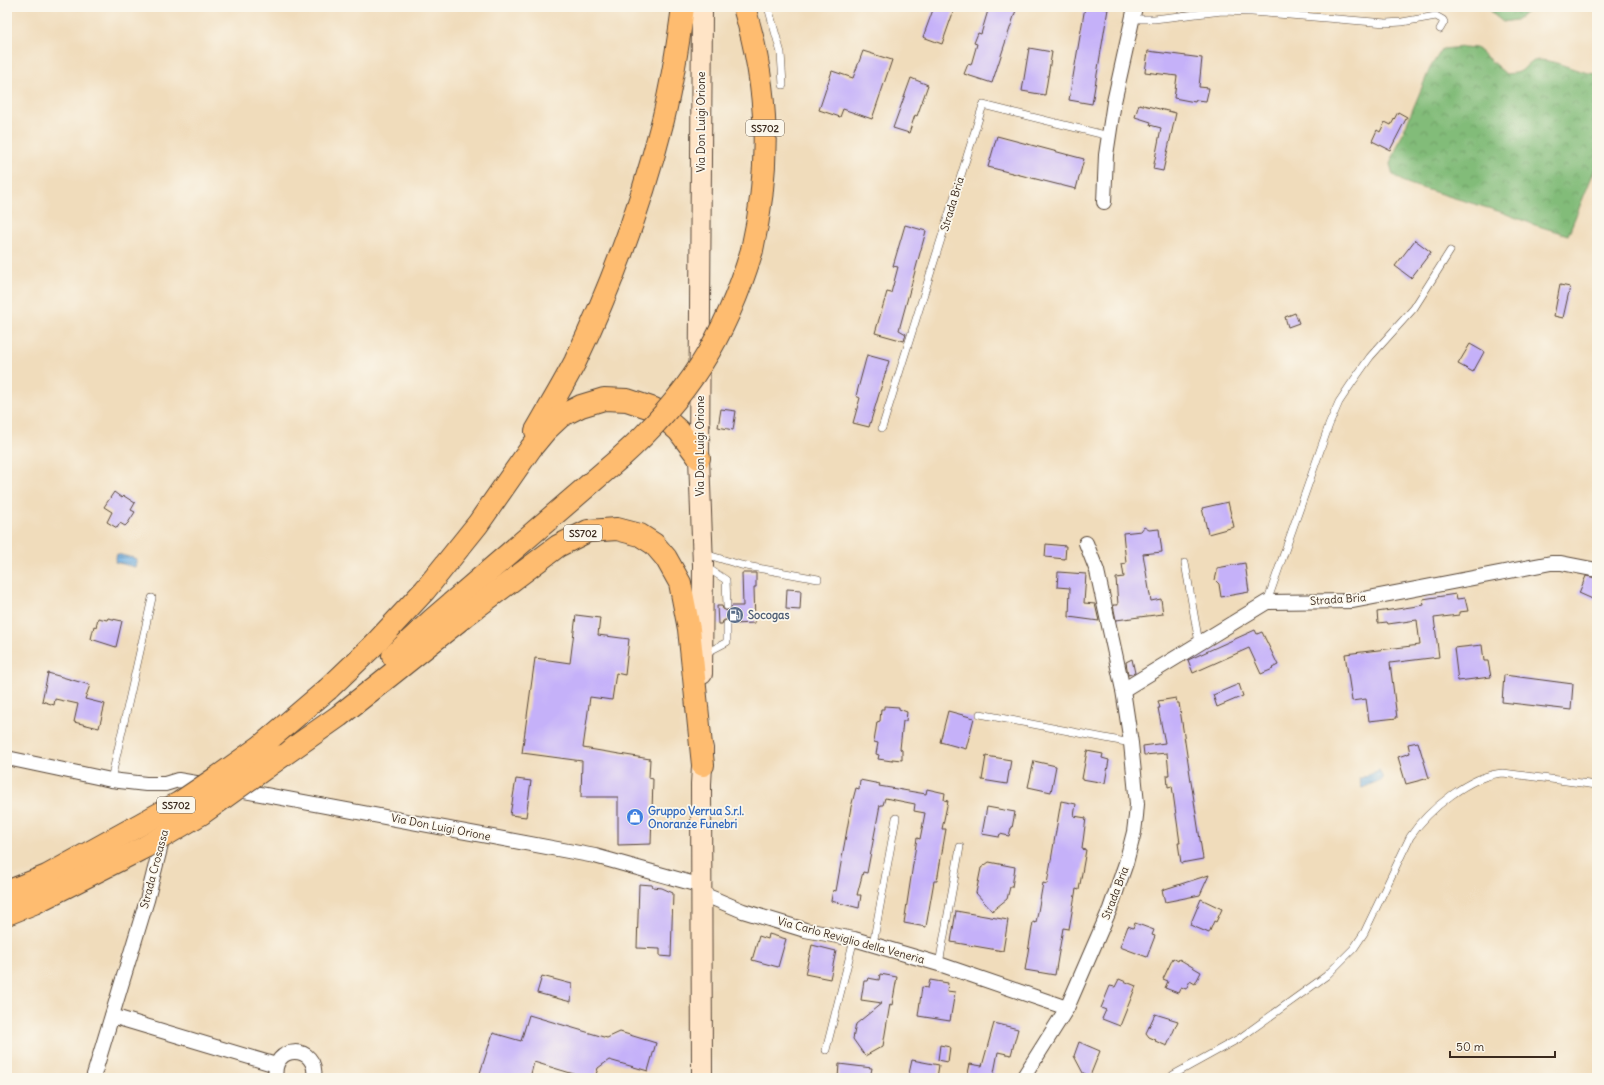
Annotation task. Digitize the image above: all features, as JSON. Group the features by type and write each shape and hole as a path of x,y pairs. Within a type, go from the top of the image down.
{"highway":[{"name":"SS702","path":"7,892 47,876 179,803 220,776 261,746 328,689 373,646 425,590 478,524 507,480 574,363 599,307 622,249 646,183 663,119 683,7"},
{"name":"SS702","path":"337,713 433,619 620,458 640,439 668,411 686,389 707,356 724,325 741,285 752,250 762,198 766,139 760,74 753,36 744,7"},
{"name":"SS702","path":"507,480 536,442 561,416 582,406 604,399 627,400 654,409 679,431 699,458"},
{"name":"SS702","path":"7,914 34,903 145,847 200,814 282,756 558,546 588,531 616,529 640,536 654,544 666,558 680,582 689,629 703,764"}],"main road":[{"name":"Via Don Luigi Orione","path":"702,7 699,458 702,559 703,764 701,784 702,1078"}],"street":[{"path":"1104,202 1106,155 1114,102 1134,13"},
{"name":"Strada Bria","path":"1023,1078 1067,1008 1110,909 1126,863 1134,832 1137,804 1131,743 1123,690 1097,571 1086,543"},
{"name":"Strada Bria","path":"1123,690 1267,602 1353,600 1551,563 1561,563 1597,570"},
{"path":"7,758 111,780 146,784 165,784 178,780"},
{"name":"Via Don Luigi Orione","path":"178,780 595,856 702,890"},
{"name":"Strada Crosassa","path":"93,1078 146,900 178,780"},
{"name":"Via Carlo Reviglio della Veneria","path":"702,890 743,911 805,930 873,944 939,964 1067,1008"},
{"path":"112,1016 276,1072 279,1059 291,1052 298,1052 310,1058 315,1071 314,1078"}],"lane":[{"path":"768,7 781,53 783,85"},
{"path":"1134,13 1154,18 1222,9 1386,23 1402,22 1436,16 1444,22 1440,29"},
{"name":"Strada Bria","path":"882,428 983,105 1109,136"},
{"path":"1267,602 1329,425 1339,402 1370,357 1414,308 1450,251"},
{"path":"702,559 818,579"},
{"path":"702,559 726,580 727,606"},
{"path":"1185,563 1199,643"},
{"path":"111,780 152,598"},
{"path":"702,655 727,642 727,624"},
{"path":"980,714 1131,743"},
{"path":"1173,1075 1240,1038 1326,976 1341,962 1354,948 1364,933 1410,836 1419,823 1431,811 1452,795 1476,780 1493,774 1503,773 1597,785"},
{"path":"873,944 896,818"},
{"path":"939,964 960,847"},
{"path":"826,1050 854,939"}],"green space":[{"path":"1488,7 1535,7 1516,20 1503,22 1494,15"},
{"path":"1464,47 1476,48 1506,74 1519,72 1533,61 1540,60 1555,62 1582,72 1597,74 1597,164 1568,235 1535,225 1501,212 1415,186 1404,182 1393,175 1390,164 1430,68 1442,49"}],"water":[{"path":"117,554 137,559 135,567 115,562"},
{"path":"1379,770 1383,779 1362,788 1359,779"}],"building":[{"path":"934,7 955,7 942,44 923,37"},
{"path":"989,7 1017,7 992,83 964,74 968,64 971,65 977,44 974,43 978,33 981,34"},
{"path":"1085,7 1108,9 1092,104 1069,100"},
{"path":"1029,48 1052,52 1045,95 1022,91"},
{"path":"863,51 892,60 872,119 843,109 840,117 819,110 832,71 853,78"},
{"path":"1148,51 1202,58 1199,87 1209,88 1206,101 1196,100 1195,102 1174,98 1177,76 1145,72"},
{"path":"911,78 928,85 909,133 893,128"},
{"path":"1139,104 1176,113 1163,171 1153,169 1161,128 1150,125 1151,122 1135,117"},
{"path":"1398,112 1407,117 1390,150 1372,141 1377,130 1380,132 1385,122 1391,125"},
{"path":"997,136 1084,159 1076,189 988,167"},
{"path":"905,225 926,231 899,330 906,334 904,341 875,333 887,292 891,293 898,267 893,266"},
{"path":"1415,240 1431,252 1411,278 1395,266"},
{"path":"1560,285 1570,287 1563,318 1554,316"},
{"path":"1295,313 1299,323 1288,327 1285,317"},
{"path":"1470,344 1484,352 1473,372 1458,364"},
{"path":"867,355 889,361 869,427 853,423 860,398 856,396"},
{"path":"721,409 736,411 733,430 718,427"},
{"path":"114,492 122,498 124,496 135,503 131,510 135,512 128,523 125,526 120,523 117,528 107,522 112,512 104,507"},
{"path":"1228,502 1234,527 1208,534 1202,508"},
{"path":"1144,527 1149,530 1159,529 1162,552 1143,554 1151,601 1161,599 1163,614 1116,620 1113,605 1118,605 1116,578 1124,577 1122,564 1126,563 1123,533 1141,531"},
{"path":"1046,544 1066,546 1065,559 1045,557"},
{"path":"1245,563 1249,592 1221,597 1219,584 1215,580 1217,568"},
{"path":"1058,572 1086,574 1084,603 1095,604 1099,621 1069,617 1070,588 1057,587"},
{"path":"742,573 756,573 756,587 754,587 755,623 732,624 730,620 727,619 723,621 722,624 718,624 717,606 722,606 723,609 727,611 730,610 732,606 743,606"},
{"path":"1586,576 1597,578 1597,601 1579,593"},
{"path":"787,589 801,590 800,610 786,609"},
{"path":"1456,594 1457,599 1465,598 1468,611 1459,612 1459,615 1434,618 1439,657 1390,663 1397,718 1369,721 1366,699 1352,701 1345,654 1420,645 1417,620 1388,624 1387,622 1378,623 1377,612 1424,605 1423,599"},
{"path":"576,615 600,618 598,635 629,639 625,675 616,673 612,700 590,697 583,748 650,759 649,778 653,779 651,844 618,845 618,797 581,797 582,761 522,753 535,658 570,663"},
{"path":"98,618 107,620 108,618 122,621 116,647 91,639 94,626 96,627"},
{"path":"1255,630 1257,634 1262,632 1278,665 1272,668 1273,669 1261,674 1249,648 1193,673 1188,660"},
{"path":"1482,645 1484,661 1488,661 1491,677 1458,681 1454,648"},
{"path":"1132,659 1135,673 1128,675 1126,662"},
{"path":"48,673 90,685 85,699 105,704 99,728 74,722 78,704 55,699 54,705 42,701"},
{"path":"1504,675 1573,684 1571,710 1502,702"},
{"path":"1239,684 1243,696 1217,707 1213,695"},
{"path":"1176,698 1177,703 1179,703 1203,859 1181,863 1178,843 1180,843 1172,786 1168,787 1167,775 1169,775 1167,753 1144,755 1143,746 1165,743 1158,701"},
{"path":"884,706 899,707 899,709 907,712 906,721 903,721 900,749 902,750 902,760 892,759 892,761 878,759 879,755 876,754 878,743 874,742 877,722 880,721 881,709 884,709"},
{"path":"948,711 974,718 966,749 940,742"},
{"path":"1418,742 1429,778 1406,784 1398,757 1410,753 1408,744"},
{"path":"1087,751 1103,754 1102,758 1109,760 1105,783 1082,779"},
{"path":"986,756 1011,760 1007,784 982,780"},
{"path":"1034,761 1056,766 1051,792 1028,787"},
{"path":"516,779 531,781 526,817 510,815"},
{"path":"860,780 880,784 879,786 926,794 927,789 945,793 944,800 948,801 942,829 946,829 937,881 934,881 926,927 904,923 917,838 920,839 925,813 914,811 915,804 885,798 883,805 880,805 867,873 863,872 857,895 861,895 859,908 831,901 833,890 836,891 851,807 856,788 859,789"},
{"path":"1061,801 1076,804 1074,816 1086,818 1082,849 1086,850 1079,890 1076,889 1069,929 1063,928 1055,975 1025,970 1033,922 1036,923 1043,883 1047,884"},
{"path":"987,807 1015,812 1009,836 1000,834 999,837 982,834"},
{"path":"989,862 1015,867 1012,887 1010,887 1007,899 992,911 976,893 981,868"},
{"path":"1209,875 1200,895 1165,902 1162,890"},
{"path":"639,884 652,885 653,887 662,888 673,893 671,957 660,956 660,949 637,948"},
{"path":"1201,899 1222,909 1216,922 1214,921 1209,933 1190,925"},
{"path":"956,911 1008,920 1003,951 951,942"},
{"path":"1135,923 1154,930 1152,935 1155,936 1147,957 1120,947 1128,926 1133,928"},
{"path":"769,934 786,939 778,967 752,960 759,936 768,939"},
{"path":"812,945 836,951 830,979 805,974"},
{"path":"1173,958 1178,961 1179,959 1201,972 1195,984 1190,981 1186,989 1181,987 1178,993 1165,988 1168,981 1163,979"},
{"path":"880,974 897,977 892,1005 890,1004 883,1046 865,1056 853,1039 856,1024 882,1003 861,1000 864,981 867,981 868,978 879,980"},
{"path":"542,976 572,984 571,1002 537,993"},
{"path":"1119,979 1136,986 1120,1026 1102,1019 1106,1010 1101,1008 1110,986 1115,987"},
{"path":"930,980 948,983 947,991 955,992 950,1021 918,1016 922,987 928,988"},
{"path":"1155,1014 1178,1021 1167,1046 1155,1041 1156,1040 1149,1037 1146,1033"},
{"path":"529,1015 607,1038 620,1032 656,1043 648,1071 609,1060 598,1068 595,1078 587,1078 534,1062 530,1078 496,1078 480,1073 493,1033 521,1041"},
{"path":"994,1023 1018,1029 1011,1055 998,1052 993,1078 967,1078 970,1064 982,1066"},
{"path":"1079,1042 1100,1051 1090,1076 1083,1073 1074,1056"},
{"path":"940,1045 950,1047 948,1062 938,1060"},
{"path":"912,1060 939,1065 937,1078 908,1078"},
{"path":"839,1064 872,1068 870,1078 838,1078"}],"place":[{"name":"Socogas","path":"735,615"},
{"name":"Gruppo Verrua S.r.l. Onoranze Funebri","path":"635,817"}]}
